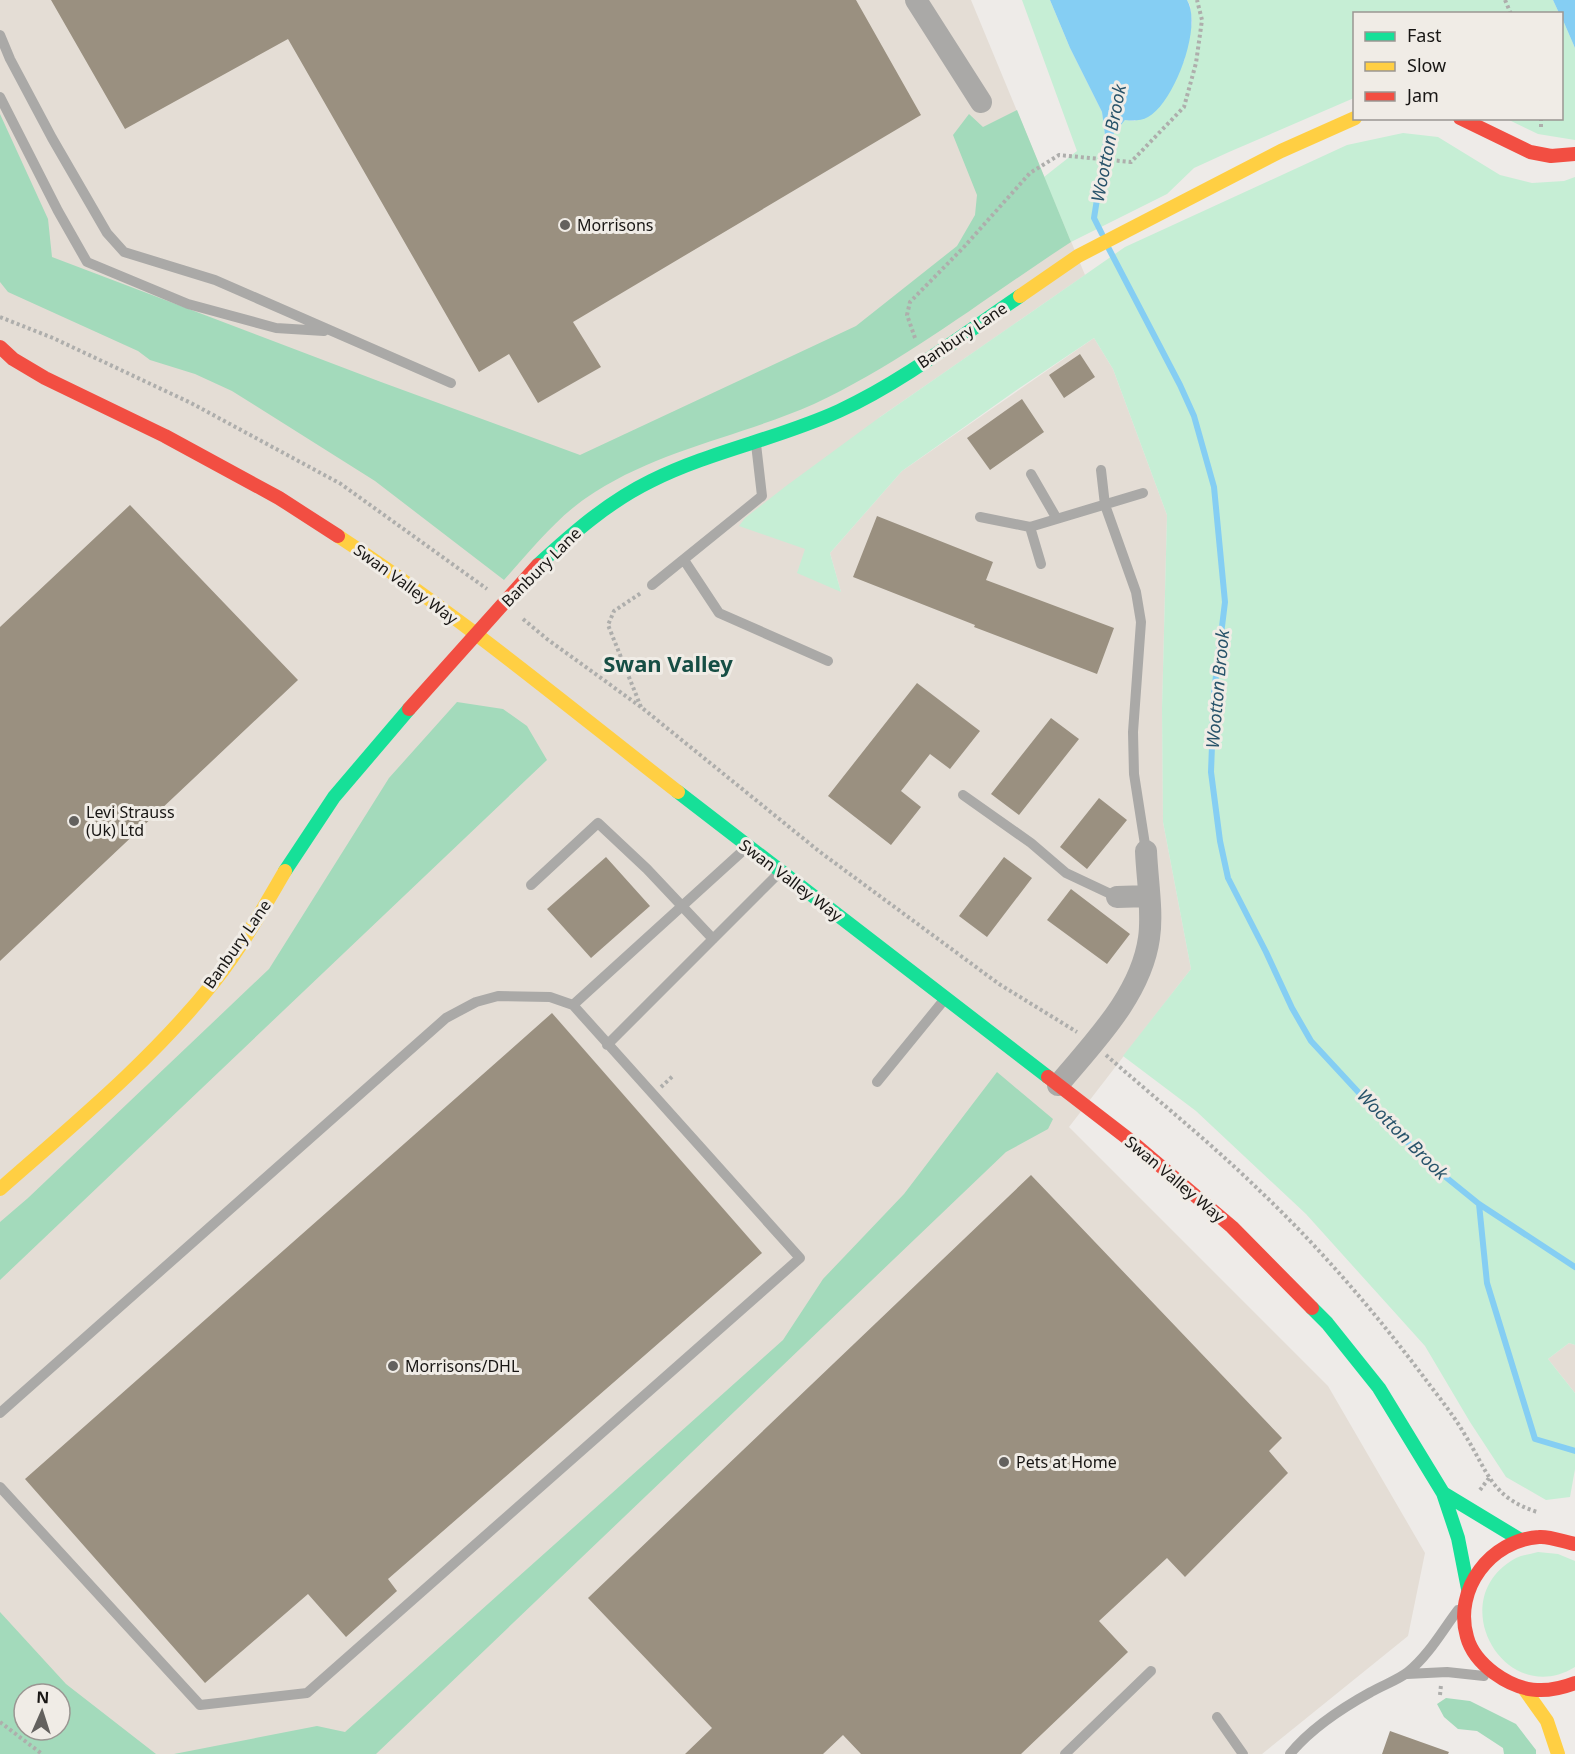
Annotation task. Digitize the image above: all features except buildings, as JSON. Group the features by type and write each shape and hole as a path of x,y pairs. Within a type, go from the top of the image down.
{"street":[{"path":"916,0 981,102"},
{"name":"Banbury Lane","path":"0,1189 93,1108 182,1019 243,941 311,830 339,790 538,565 571,533 607,507 651,481 708,457 821,418 856,403 886,387 1078,256 1281,151 1353,119"},
{"path":"1464,120 1530,152 1551,156 1575,154"},
{"name":"Swan Valley Way","path":"0,347 13,359 45,378 165,436 279,498 396,574 1131,1141 1232,1227 1327,1323 1379,1388 1443,1493 1458,1538 1466,1596 1464,1624 1470,1645 1482,1664 1497,1677"},
{"name":"Swan Valley Way","path":"8,374 45,378"},
{"path":"1058,1085 1116,1016 1143,963 1149,937 1146,851"},
{"path":"1117,897 1149,896"},
{"name":"Swan Valley Way","path":"1443,1493 1519,1539"},
{"path":"1466,1596 1483,1563 1499,1548 1519,1539 1541,1536 1571,1540"},
{"path":"1497,1677 1525,1690 1541,1691 1563,1688 1575,1683"},
{"path":"1525,1690 1547,1721 1558,1754"}],"lane":[{"path":"0,35 10,59 52,138 107,233 124,252 216,279 277,305 331,332 451,383"},
{"path":"0,97 58,211 87,262 188,304 276,328 331,332"},
{"path":"652,585 762,496 756,441"},
{"path":"1101,470 1105,505 1136,592 1140,622 1133,732 1134,763 1146,851"},
{"path":"1031,474 1057,519"},
{"path":"980,517 1030,526 1143,493"},
{"path":"1030,526 1041,564"},
{"path":"684,560 719,613 828,661"},
{"path":"963,795 1031,843 1066,873 1117,897"},
{"path":"531,885 598,823 647,869 712,939"},
{"path":"573,1005 748,847"},
{"path":"607,1045 780,871"},
{"path":"0,1413 446,1018 476,1002 498,996 550,997 573,1005 800,1258 308,1693 200,1705 0,1487"},
{"path":"877,1082 946,998"},
{"path":"1290,1754 1296,1746 1354,1701 1407,1674 1433,1647 1466,1596"},
{"path":"1065,1754 1151,1671"},
{"path":"1407,1674 1447,1672 1497,1677"},
{"path":"1217,1718 1244,1754"}],"path":[{"path":"924,361 919,353 908,315 910,302 963,248 1030,173 1059,155 1131,162 1184,107 1196,63 1202,20 1197,0"},
{"path":"641,707 608,625 614,611 652,585"},
{"path":"0,1722 42,1754"}],"shaded area":[{"name":"Swan Valley","path":"0,0 971,0 1085,275 880,417 805,549 841,592 830,553 902,471 1094,338 1113,369 1167,515 1162,708 1163,822 1191,969 1069,1127 1328,1386 1425,1553 1408,1636 1262,1754 103,1754 72,1711 72,1682 12,1682 12,1686 0,1679"},
{"path":"1569,1343 1575,1345 1575,1393 1548,1359"}],"green space":[{"path":"1022,0 1050,0 1070,48 1102,112 1106,142 1125,120 1135,121 1184,61 1192,22 1190,5 1187,0 1553,0 1559,12 1353,12 1353,98 1194,168 1167,194 1071,242 1044,177 1077,151"},
{"path":"1563,20 1575,48 1575,140 1538,134 1509,120 1563,120"},
{"path":"1017,110 1071,242 945,328 848,387 787,415 647,465 595,492 558,521 504,580 375,481 232,391 195,374 150,360 138,351 8,292 0,282 0,114 48,219 52,257 580,455 856,326 957,246 975,215 977,195 953,135 969,114 983,127"},
{"path":"1403,133 1438,137 1500,175 1532,183 1564,181 1575,177 1575,1345 1569,1343 1548,1359 1575,1393 1575,1469 1570,1497 1546,1500 1506,1477 1425,1346 1306,1214 1196,1111 1123,1056 1191,969 1163,822 1162,708 1167,515 1113,369 1094,338 902,471 830,553 841,592 797,573 805,549 739,526 745,518 786,486 880,417 1125,247 1347,145"},
{"path":"457,702 503,709 527,726 547,760 0,1280 0,1222 269,969 389,778"},
{"path":"997,1072 1053,1119 1048,1129 1006,1152 376,1754 174,1754 317,1726 345,1732 783,1340 823,1279 904,1194"},
{"path":"1538,1552 1558,1554 1575,1561 1575,1667 1549,1676 1526,1674 1506,1662 1491,1644 1483,1622 1484,1598 1494,1576 1516,1558"},
{"path":"0,1612 64,1682 12,1682 12,1742 72,1742 72,1689 156,1754 0,1754"},
{"path":"1446,1698 1470,1701 1516,1724 1536,1750 1536,1754 1504,1754 1503,1748 1477,1731 1458,1729 1444,1717 1437,1704"}],"water":[{"path":"1050,0 1187,0 1191,12 1189,45 1176,81 1158,109 1143,119 1125,120 1106,143 1102,112 1070,48"},
{"path":"1553,0 1575,0 1575,48 1563,20 1563,12 1559,12"}],"waterway":[{"name":"Wootton Brook","path":"1102,234 1094,218 1107,137"},
{"name":"Wootton Brook","path":"1109,249 1194,416 1214,487 1225,602 1214,692 1211,772 1220,841 1228,878 1292,1008 1311,1041 1385,1121 1437,1170 1479,1204 1575,1267"},
{"path":"1479,1204 1487,1283 1535,1439 1575,1451"}],"traffic: fast":[{"path":"538,565 592,519 635,489 697,461 792,430 863,399 932,357 1020,296"},
{"path":"285,871 334,797 409,709"},
{"path":"678,792 1048,1077"},
{"path":"1312,1308 1327,1323 1379,1388 1443,1493 1458,1538 1468,1589"},
{"path":"1443,1493 1519,1539"}],"traffic: slow":[{"path":"1020,296 1078,256 1281,151 1353,119"},
{"path":"338,536 468,628 678,792"},
{"path":"0,1189 139,1065 190,1011 233,956 285,871"},
{"path":"1525,1690 1547,1721 1558,1754"}],"traffic: jam":[{"path":"1464,120 1530,152 1551,156 1575,154"},
{"path":"0,347 13,359 45,378 165,436 279,498 338,536"},
{"path":"409,709 538,565"},
{"path":"1048,1077 1131,1141 1232,1227 1312,1308"},
{"path":"1575,1544 1539,1537 1522,1540 1491,1557 1471,1585 1464,1619 1467,1637 1474,1653 1485,1666 1504,1679 1533,1690 1553,1689 1575,1683"}],"place":[{"name":"Morrisons","path":"565,225"},
{"name":"Levi Strauss (Uk) Ltd","path":"74,821"},
{"name":"Morrisons/DHL","path":"393,1366"},
{"name":"Pets at Home","path":"1004,1462"}],"district":[{"name":"Swan Valley","path":"668,663"}]}
